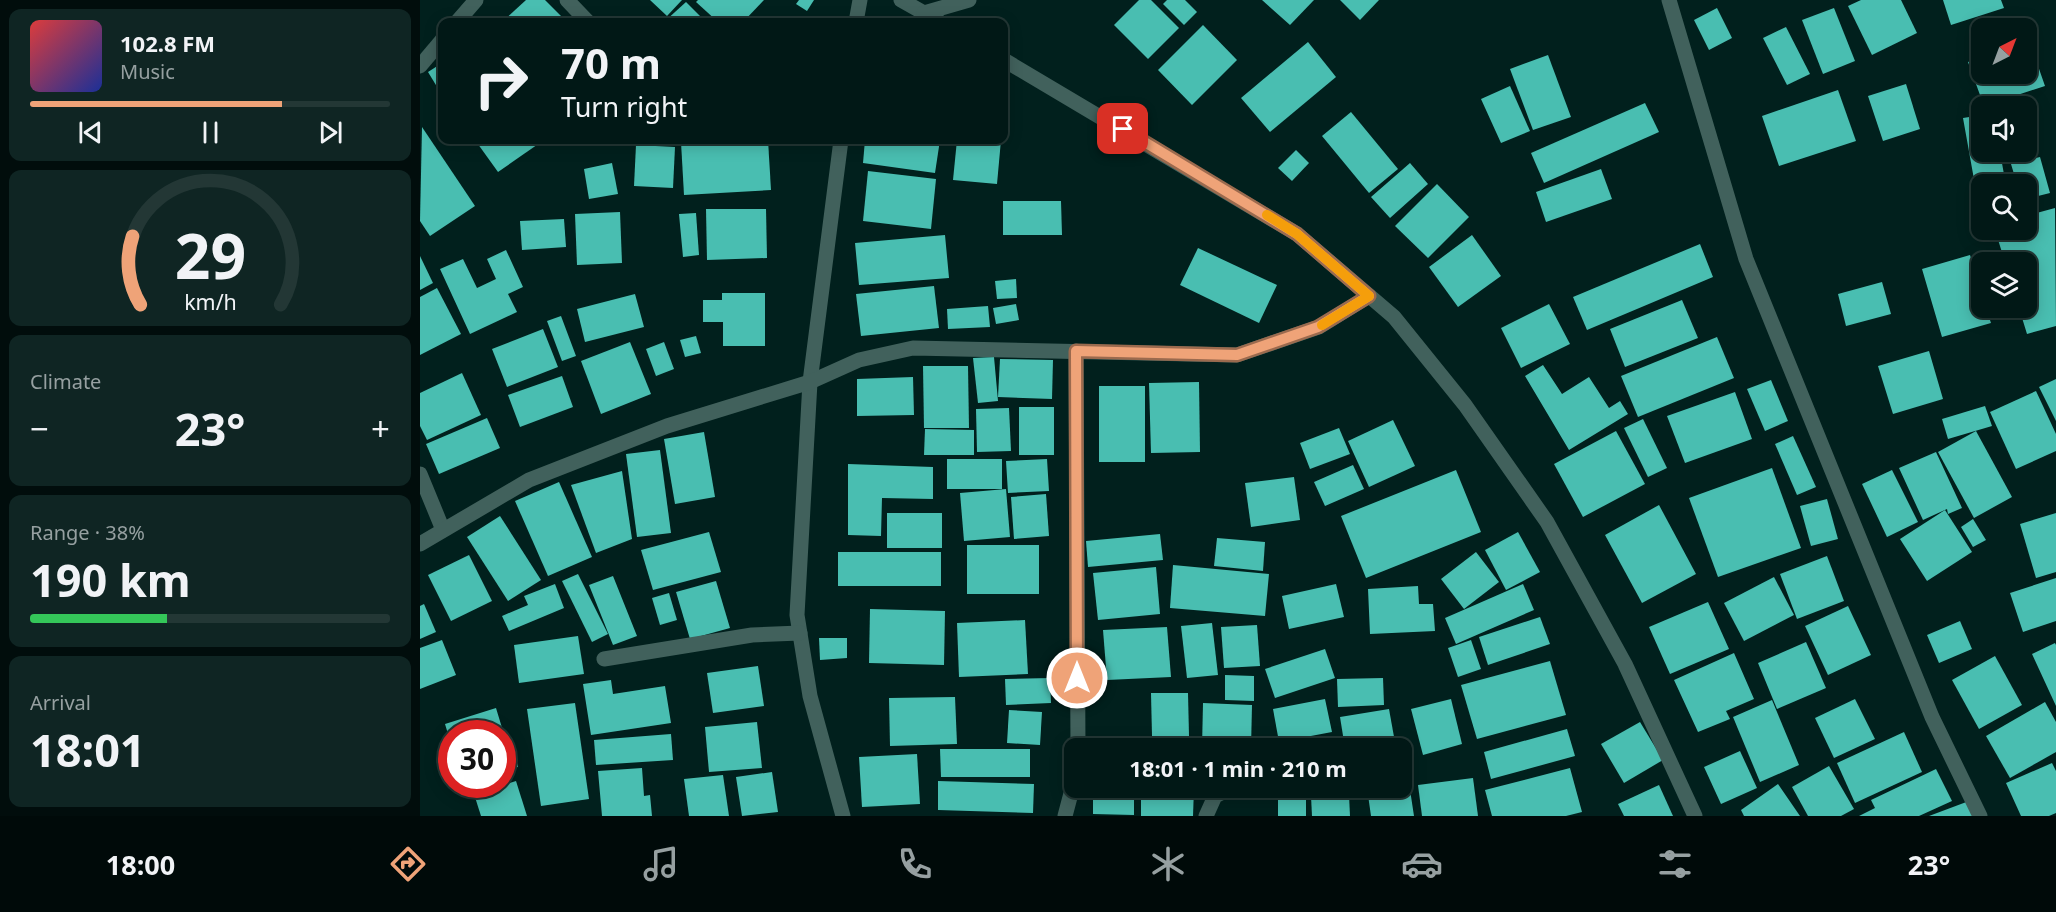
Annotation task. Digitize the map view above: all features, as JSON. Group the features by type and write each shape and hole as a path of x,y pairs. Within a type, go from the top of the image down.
{"street":[{"path":"460,18 476,0"},
{"path":"567,0 584,18"},
{"path":"857,18 860,0"},
{"path":"901,0 933,18"},
{"path":"924,13 969,0"},
{"path":"1669,0 1746,259 1904,651 1980,816"},
{"path":"420,66 438,45"},
{"path":"1008,62 1297,234 1394,317 1465,405 1547,522 1625,664 1695,816"},
{"path":"840,144 810,382 797,615 810,696 843,816"},
{"path":"420,544 529,480 667,426 810,382 859,360 913,348 1237,355 1318,327 1369,296"},
{"path":"1076,351 1078,738"},
{"path":"420,474 443,530"},
{"path":"604,659 752,635 800,633"},
{"path":"1065,816 1070,798"},
{"path":"1206,816 1214,798"}],"building":[{"path":"526,0 545,0 563,18 506,18"},
{"path":"650,0 682,0 667,16"},
{"path":"698,0 764,0 747,18 714,18 696,2"},
{"path":"799,0 814,0 807,11 796,4"},
{"path":"1139,0 1151,0 1179,28 1148,59 1114,25"},
{"path":"1167,0 1185,0 1197,12 1184,25 1163,4"},
{"path":"1262,0 1314,0 1290,25"},
{"path":"1340,0 1379,0 1360,20"},
{"path":"1861,0 1901,0 1917,33 1872,55 1848,6"},
{"path":"1943,0 2001,0 2004,8 1951,25"},
{"path":"686,2 702,18 668,18"},
{"path":"1717,8 1732,38 1709,50 1694,20"},
{"path":"1834,8 1855,61 1823,74 1802,20"},
{"path":"1203,25 1237,60 1192,105 1158,70"},
{"path":"1786,27 1810,74 1787,85 1763,38"},
{"path":"1308,42 1336,77 1270,132 1241,98"},
{"path":"1548,55 1571,117 1533,130 1510,69"},
{"path":"2037,63 2045,86 2014,96 1980,96 1976,84 2037,84"},
{"path":"438,66 438,88 428,72"},
{"path":"1906,84 1920,129 1883,141 1868,96"},
{"path":"1510,86 1530,131 1501,143 1481,99"},
{"path":"1838,90 1856,141 1779,166 1762,116"},
{"path":"1645,103 1659,132 1544,183 1531,153"},
{"path":"1351,112 1398,169 1369,193 1322,136"},
{"path":"1971,117 1971,162 2002,162 2004,174 1973,174 1963,118"},
{"path":"422,127 475,206 430,236 420,221"},
{"path":"478,144 538,144 498,172"},
{"path":"681,144 768,144 771,190 684,195"},
{"path":"865,144 939,144 935,173 863,163"},
{"path":"957,144 1001,144 997,184 953,180"},
{"path":"636,145 675,147 673,188 634,186"},
{"path":"1296,150 1309,163 1292,181 1278,168"},
{"path":"2040,157 2050,193 2037,196 2037,174 2014,174 2011,164 2037,162 2037,158"},
{"path":"612,163 618,194 589,199 584,169"},
{"path":"1410,163 1428,184 1390,218 1371,197"},
{"path":"1601,169 1612,199 1546,222 1536,192"},
{"path":"868,171 936,179 931,229 863,221"},
{"path":"1437,184 1469,217 1428,258 1395,226"},
{"path":"1003,201 1061,201 1062,235 1003,235"},
{"path":"2055,208 2056,326 2027,334 2022,318 2037,318 2037,252 2002,252 1998,240 2037,240 2037,213"},
{"path":"706,209 766,209 767,258 707,260"},
{"path":"620,212 622,263 577,265 575,214"},
{"path":"696,213 699,255 683,257 679,214"},
{"path":"564,219 566,247 522,250 520,221"},
{"path":"945,235 949,278 859,285 855,243"},
{"path":"1472,235 1501,276 1458,307 1429,267"},
{"path":"1700,244 1713,277 1587,330 1573,297"},
{"path":"1198,248 1277,285 1259,323 1180,285"},
{"path":"506,250 523,287 508,294 517,312 470,334 440,269 463,259 477,288 496,279 487,259"},
{"path":"1970,255 1971,318 1989,318 1991,323 1942,337 1922,269"},
{"path":"420,256 433,283 420,290"},
{"path":"1016,279 1017,298 997,299 995,281"},
{"path":"1882,282 1891,314 1846,326 1838,294"},
{"path":"934,286 939,328 861,336 856,294"},
{"path":"437,288 461,334 420,355 420,297"},
{"path":"722,293 765,293 765,346 723,346 723,322 703,322 703,300 722,300"},
{"path":"635,294 644,327 585,342 577,309"},
{"path":"1682,300 1698,338 1625,367 1610,329"},
{"path":"1016,304 1019,320 996,324 993,308"},
{"path":"1549,304 1570,344 1521,368 1501,328"},
{"path":"988,306 990,327 948,329 947,309"},
{"path":"561,316 576,356 562,361 547,321"},
{"path":"543,329 558,367 507,387 492,349"},
{"path":"696,336 701,353 685,357 680,340"},
{"path":"1717,337 1734,378 1638,417 1621,376"},
{"path":"630,342 651,394 601,414 581,361"},
{"path":"664,342 674,369 656,376 646,349"},
{"path":"1929,351 1943,399 1893,414 1878,366"},
{"path":"994,357 998,401 978,403 973,358"},
{"path":"1000,359 1053,360 1052,399 998,397"},
{"path":"1543,365 1562,394 1589,377 1609,408 1620,401 1628,414 1569,450 1525,376"},
{"path":"923,366 968,366 969,428 924,428"},
{"path":"462,373 481,415 427,440 420,426 420,393"},
{"path":"562,376 573,407 520,427 508,395"},
{"path":"913,377 914,415 857,416 857,379"},
{"path":"2056,379 2056,421 2039,387"},
{"path":"1771,380 1788,421 1765,431 1747,389"},
{"path":"1199,382 1200,452 1151,453 1149,383"},
{"path":"1099,386 1145,386 1145,462 1099,462"},
{"path":"2036,391 2056,434 2056,451 2016,469 1990,412"},
{"path":"1735,392 1752,439 1685,463 1667,416"},
{"path":"1985,406 1992,426 1948,439 1942,419"},
{"path":"1019,407 1054,407 1054,455 1019,455"},
{"path":"1009,408 1011,451 977,452 976,409"},
{"path":"487,418 500,448 439,474 426,444"},
{"path":"1643,419 1667,468 1648,477 1624,428"},
{"path":"1393,420 1415,466 1369,487 1348,441"},
{"path":"1339,428 1350,454 1310,469 1300,443"},
{"path":"925,429 974,430 974,455 924,455"},
{"path":"1616,431 1645,484 1583,517 1554,464"},
{"path":"1976,431 2012,497 1974,518 1938,452"},
{"path":"704,432 715,497 675,504 664,439"},
{"path":"1793,436 1816,487 1797,495 1775,444"},
{"path":"660,450 671,533 637,537 626,454"},
{"path":"1936,452 1962,508 1948,514 1947,509 1923,520 1899,468"},
{"path":"947,459 1002,459 1002,489 947,489"},
{"path":"1047,459 1049,491 1008,493 1006,461"},
{"path":"848,464 933,467 933,499 882,498 881,536 848,535"},
{"path":"1353,465 1364,489 1325,506 1314,482"},
{"path":"1772,468 1801,548 1718,577 1689,498"},
{"path":"1456,470 1481,532 1366,578 1341,516"},
{"path":"1892,470 1918,522 1887,537 1862,484"},
{"path":"622,471 632,539 596,553 571,485"},
{"path":"1294,477 1300,520 1251,527 1245,483"},
{"path":"559,482 592,557 548,576 515,501"},
{"path":"1006,489 1010,537 964,541 960,493"},
{"path":"1046,494 1049,536 1014,539 1011,497"},
{"path":"1827,499 1838,539 1811,546 1800,506"},
{"path":"1659,505 1696,574 1642,603 1605,535"},
{"path":"1945,510 1972,552 1927,581 1900,539"},
{"path":"887,513 942,513 942,548 887,548"},
{"path":"2056,513 2056,572 2036,578 2020,524"},
{"path":"500,516 541,580 508,601 467,537"},
{"path":"1973,519 1986,540 1973,547 1961,527"},
{"path":"709,532 721,572 653,590 641,550"},
{"path":"1518,532 1540,572 1506,590 1485,550"},
{"path":"1160,534 1163,560 1088,567 1086,541"},
{"path":"1217,538 1265,542 1263,571 1214,566"},
{"path":"967,545 1039,545 1039,594 967,594"},
{"path":"838,552 941,552 941,586 838,586"},
{"path":"1476,552 1499,582 1464,609 1441,579"},
{"path":"469,555 492,601 451,621 428,575"},
{"path":"1827,556 1844,601 1797,619 1780,574"},
{"path":"1173,565 1269,574 1265,616 1170,608"},
{"path":"1156,567 1160,614 1098,620 1093,573"},
{"path":"578,574 608,634 592,642 562,581"},
{"path":"613,576 637,636 613,645 589,585"},
{"path":"1774,577 1794,615 1744,641 1724,603"},
{"path":"2056,578 2056,621 2023,632 2010,593"},
{"path":"716,581 730,628 690,639 676,592"},
{"path":"555,584 564,608 509,631 502,616 528,605 524,596"},
{"path":"1336,584 1344,617 1289,629 1282,596"},
{"path":"1523,584 1534,610 1456,644 1445,618"},
{"path":"1418,586 1419,604 1433,604 1435,631 1370,634 1368,589"},
{"path":"669,593 677,620 660,625 652,598"},
{"path":"1708,602 1729,649 1670,674 1649,627"},
{"path":"424,604 436,632 420,639 420,606"},
{"path":"1848,606 1871,655 1828,675 1805,626"},
{"path":"870,609 945,611 944,665 869,663"},
{"path":"1540,617 1550,644 1488,665 1479,637"},
{"path":"1025,620 1028,674 959,677 957,623"},
{"path":"1960,621 1972,649 1939,663 1927,635"},
{"path":"1212,623 1218,675 1187,678 1181,626"},
{"path":"1257,625 1260,666 1224,668 1221,627"},
{"path":"1167,627 1171,677 1107,680 1103,630"},
{"path":"578,636 584,674 519,683 514,645"},
{"path":"819,638 847,638 847,658 820,660"},
{"path":"442,640 456,675 420,689 420,648"},
{"path":"1471,640 1481,669 1458,677 1448,648"},
{"path":"1806,642 1826,688 1777,709 1758,663"},
{"path":"2055,643 2056,645 2056,706 2032,654"},
{"path":"1325,649 1335,678 1275,698 1265,669"},
{"path":"1734,653 1754,699 1726,711 1730,719 1698,732 1674,680"},
{"path":"1995,656 2022,705 1979,729 1952,680"},
{"path":"1550,661 1566,715 1477,739 1461,685"},
{"path":"758,666 764,706 713,713 707,673"},
{"path":"1225,675 1254,676 1254,701 1225,700"},
{"path":"1050,678 1051,703 1006,705 1005,679"},
{"path":"1383,678 1384,705 1338,707 1337,679"},
{"path":"611,680 613,694 665,686 671,723 591,735 583,684"},
{"path":"1151,693 1188,693 1189,736 1152,736"},
{"path":"955,697 957,744 890,746 889,698"},
{"path":"1325,699 1332,732 1300,738 1278,738 1273,709"},
{"path":"1451,699 1462,744 1423,755 1411,709"},
{"path":"1855,699 1875,739 1834,758 1815,718"},
{"path":"1772,700 1799,765 1760,782 1733,717"},
{"path":"2045,702 2056,722 2056,752 2010,778 1986,736"},
{"path":"575,703 589,799 541,806 527,709"},
{"path":"1203,703 1252,705 1251,738 1202,738"},
{"path":"496,708 500,720 458,720"},
{"path":"1389,709 1394,738 1343,738 1340,717"},
{"path":"1009,710 1042,712 1040,745 1007,743"},
{"path":"757,722 762,768 709,772 705,727"},
{"path":"1640,722 1663,760 1624,783 1601,744"},
{"path":"1567,729 1575,756 1491,779 1484,752"},
{"path":"1904,732 1922,772 1855,803 1837,763"},
{"path":"671,734 673,760 596,765 594,740"},
{"path":"940,749 1030,749 1030,777 941,777"},
{"path":"1740,751 1757,788 1721,804 1704,767"},
{"path":"917,754 920,804 862,807 859,757"},
{"path":"2052,763 2056,771 2056,813 2049,816 2021,816 2006,783"},
{"path":"1829,766 1854,809 1841,816 1808,816 1792,787"},
{"path":"642,768 644,796 650,795 652,816 602,816 598,771"},
{"path":"1570,768 1582,812 1566,816 1492,816 1485,790"},
{"path":"1936,769 1952,801 1919,816 1859,816 1875,808 1871,800"},
{"path":"772,772 778,812 742,816 736,777"},
{"path":"723,775 729,816 689,816 684,779"},
{"path":"1473,778 1478,816 1422,816 1418,785"},
{"path":"516,781 527,816 481,816 475,798 516,798"},
{"path":"938,781 1034,784 1033,813 938,810"},
{"path":"1778,784 1800,816 1744,816 1741,810"},
{"path":"1659,785 1673,816 1624,816 1618,804"},
{"path":"1093,798 1134,798 1134,815 1093,814"},
{"path":"1141,798 1194,798 1193,816 1141,816"},
{"path":"1311,798 1349,798 1350,816 1312,816"},
{"path":"1368,798 1411,798 1414,816 1371,816"},
{"path":"1278,799 1306,799 1306,816 1278,816"},
{"path":"1969,801 1975,816 1929,816"}],"slow traffic":[{"path":"1267,215 1297,234 1369,296 1322,325"}],"route":[{"path":"1077,678 1076,351 1237,355 1318,327 1369,296 1297,234 1123,129"}]}
